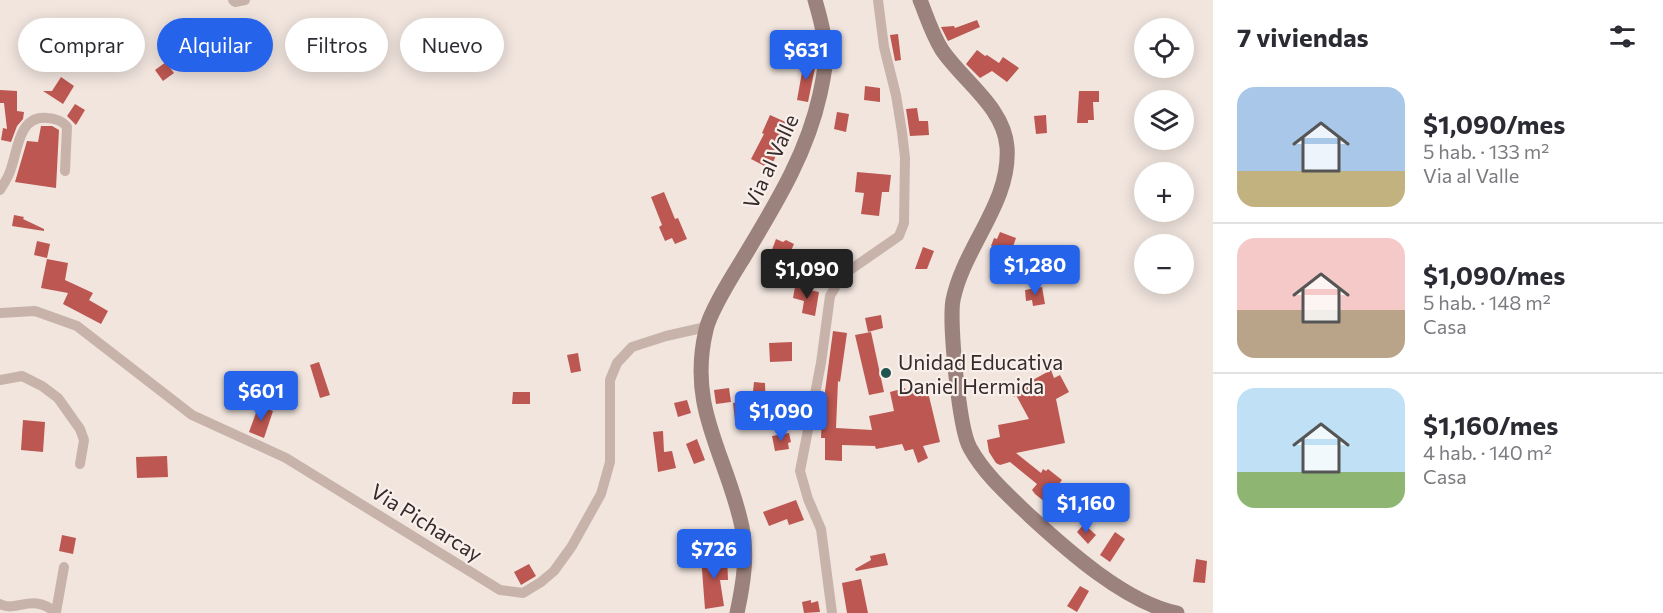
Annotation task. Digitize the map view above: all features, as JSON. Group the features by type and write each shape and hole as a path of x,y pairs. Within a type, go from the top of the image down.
{"street":[{"path":"233,0 235,2 245,0"},
{"name":"Via al Valle","path":"706,327 783,190 805,146 815,116 826,52 822,24 815,0"},
{"path":"832,613 821,529 808,499 800,471 821,363 830,296 839,281 850,270 899,236 904,223 902,132 884,47 878,0"},
{"path":"920,0 933,34 944,52 988,104 1003,129 1007,145 1007,172 1000,193 960,276 953,302 953,329 961,414 969,447 995,483 1064,547 1093,570 1143,601 1177,613"},
{"path":"0,190 10,172 18,143 30,121 35,118 50,118 68,127 65,171"},
{"name":"Via Picharcay","path":"0,313 34,311 77,326 192,415 286,458 500,590 523,593 554,571 572,546 601,494 610,462 609,380 617,363 632,347 706,327"},
{"path":"706,327 700,373 701,393 710,430 742,529 745,562 737,613"},
{"path":"0,380 22,376 42,386 58,398 80,429 84,440 80,464"},
{"path":"0,604 5,609 15,610 37,603 56,612 64,567"}],"building":[{"path":"977,20 980,27 948,41 941,27 954,26 955,28"},
{"path":"898,34 901,60 895,61 890,35"},
{"path":"776,45 793,46 792,61 775,60"},
{"path":"977,50 999,63 1003,57 1019,68 1007,82 992,71 980,78 966,64"},
{"path":"804,61 816,63 808,102 797,100"},
{"path":"157,69 157,72 174,73 163,81 155,70"},
{"path":"61,77 74,86 63,104 43,91 52,91"},
{"path":"865,86 880,88 880,102 864,100"},
{"path":"0,90 17,91 17,111 24,112 23,119 17,126 11,142 1,140 3,128 7,129 4,103 0,103"},
{"path":"1079,91 1099,91 1099,102 1093,102 1094,120 1088,120 1088,123 1077,123"},
{"path":"75,104 85,110 76,125 67,116"},
{"path":"917,108 919,121 928,121 929,135 910,136 906,109"},
{"path":"837,112 849,114 846,132 834,129"},
{"path":"770,115 790,124 770,169 751,159 764,134 762,133"},
{"path":"1046,115 1047,133 1036,134 1034,116"},
{"path":"41,126 52,126 59,130 56,188 15,182 27,141 38,142"},
{"path":"857,172 891,175 889,192 882,192 879,216 861,214 864,193 855,192"},
{"path":"664,192 675,219 678,218 687,239 675,244 672,238 665,241 659,227 662,225 651,197"},
{"path":"14,215 24,217 23,219 44,231 12,226"},
{"path":"1000,232 1016,238 1009,258 992,251 994,238 997,239"},
{"path":"776,239 794,244 786,262 770,255"},
{"path":"37,241 50,244 47,258 34,255"},
{"path":"923,247 934,251 927,269 915,269"},
{"path":"47,259 68,263 65,280 93,293 89,300 108,311 101,324 63,304 68,293 41,288"},
{"path":"795,287 819,292 815,316 802,313 804,301 793,298"},
{"path":"1042,287 1045,304 1033,306 1032,300 1026,301 1025,290"},
{"path":"881,315 883,328 868,332 865,318"},
{"path":"833,331 847,333 840,382 838,381 836,428 872,430 869,416 894,411 890,392 905,388 906,393 927,388 940,442 923,446 928,458 918,463 913,449 905,451 902,444 876,449 875,446 842,445 842,461 825,460 825,438 821,438 822,414"},
{"path":"871,332 884,392 869,395 855,335"},
{"path":"792,342 792,361 770,362 769,343"},
{"path":"578,353 581,371 571,373 567,355"},
{"path":"319,362 330,395 320,398 310,365"},
{"path":"1051,370 1054,378 1060,375 1069,392 1056,399 1065,443 1016,453 1041,473 1043,469 1046,471 1048,469 1062,480 1056,488 1076,502 1066,519 1035,494 1032,490 1037,484 1010,462 1000,465 996,463 989,452 987,440 1000,437 998,425 1029,419 1009,387 1018,382 1020,387"},
{"path":"754,382 765,383 766,415 735,421 733,403 752,401"},
{"path":"729,388 731,402 716,404 714,390"},
{"path":"513,392 530,392 530,404 512,404"},
{"path":"687,400 691,413 678,417 674,403"},
{"path":"264,407 273,411 264,438 249,432 257,410 262,412"},
{"path":"23,420 45,422 43,452 21,450"},
{"path":"663,431 664,452 672,451 676,468 658,472 653,432"},
{"path":"789,433 791,442 788,443 789,449 775,451 772,436"},
{"path":"697,439 705,460 694,464 686,444"},
{"path":"167,456 168,477 137,478 136,457"},
{"path":"796,500 804,520 789,525 787,519 769,526 763,512"},
{"path":"1084,524 1096,535 1088,544 1077,532"},
{"path":"1115,532 1125,539 1110,562 1100,555"},
{"path":"62,535 76,538 73,554 59,551"},
{"path":"885,553 888,565 856,571 855,569 871,560 870,556"},
{"path":"727,556 728,580 720,580 724,606 705,609 701,557"},
{"path":"1196,559 1207,561 1205,583 1193,582"},
{"path":"529,564 536,576 521,585 514,572"},
{"path":"861,579 868,613 847,613 842,583"},
{"path":"1080,586 1089,591 1077,612 1067,606"},
{"path":"811,600 811,603 818,601 820,612 804,613 802,602"}],"place":[{"name":"Unidad Educativa Daniel Hermida","path":"886,373"}]}
